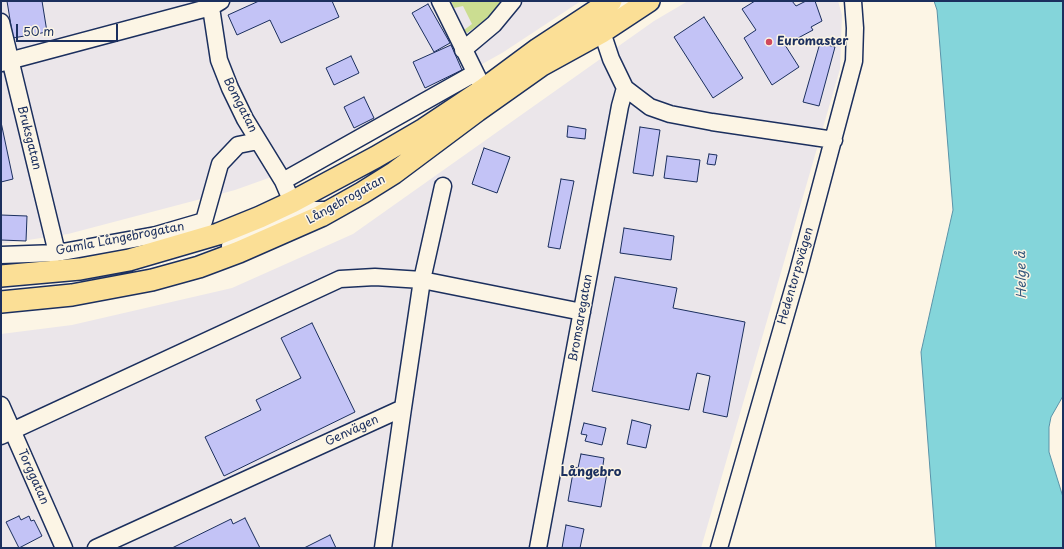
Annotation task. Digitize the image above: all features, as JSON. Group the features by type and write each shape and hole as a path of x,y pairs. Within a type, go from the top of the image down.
{"main road":[{"name":"Långebrogatan","path":"1,276 107,265 129,260 218,234 292,202 376,157 480,81 538,49 611,1"},
{"name":"Långebrogatan","path":"1,302 106,290 152,280 198,267 239,252 332,210 394,173 542,65 602,32 649,1"}],"street":[{"path":"282,181 480,81 463,50 440,1"},
{"path":"463,50 494,24 513,1"},
{"path":"629,1 604,20 602,32 611,59 625,88 650,107 670,114 712,122 834,140"},
{"name":"Hedentorpsvägen","path":"719,548 834,140 854,61 855,28 853,1"},
{"path":"6,62 214,3"},
{"name":"Bomgatan","path":"214,3 219,60 230,88 258,141 282,181 292,202"},
{"name":"Bruksgatan","path":"1,22 6,62 57,253"},
{"name":"Bromsaregatan","path":"538,548 620,106 625,88"},
{"name":"Gamla Långebrogatan","path":"1,255 57,253 156,235 204,221 220,164 238,145 258,141"},
{"path":"383,548 422,280 443,186"},
{"path":"198,267 239,241 276,224 288,216 292,211 292,202 307,210 332,210"},
{"path":"1,286 53,281 75,276 107,265"},
{"path":"6,433 340,279 375,277 422,280 582,312"},
{"name":"Torggatan","path":"1,405 6,433 64,548"},
{"name":"Genvägen","path":"96,548 403,408"}],"shaded area":[{"path":"1,1 581,1 502,53 291,170 235,190 68,234 1,244"},
{"path":"688,1 838,1 842,15 840,69 701,548 1,548 1,334 72,325 232,288 353,234 654,21"}],"green space":[{"path":"451,1 502,1 501,9 467,33 464,30 472,24 463,6 454,8"}],"water":[{"name":"Helge å","path":"934,1 1063,1 1063,396 1051,417 1049,427 1049,452 1063,497 1063,548 936,548 921,352 953,210 937,10"}],"building":[{"path":"7,1 42,1 47,32 13,38"},
{"path":"259,1 332,1 339,17 281,43 270,20 237,35 228,15"},
{"name":"Euromaster","path":"755,1 792,1 796,6 806,1 815,1 822,21 811,27 813,30 785,45 799,67 772,85 744,38 756,30 742,9"},
{"path":"428,4 450,43 434,52 412,13"},
{"path":"704,17 743,78 713,98 674,37"},
{"path":"820,43 835,47 819,106 803,102"},
{"path":"451,45 462,70 425,88 413,62"},
{"path":"351,56 359,73 334,85 326,68"},
{"path":"364,97 374,118 354,128 344,107"},
{"path":"1,122 13,179 1,182"},
{"path":"568,126 586,129 585,139 567,137"},
{"path":"640,127 660,130 653,176 633,173"},
{"path":"484,148 510,157 497,193 472,184"},
{"path":"709,154 717,155 715,165 707,164"},
{"path":"667,156 700,160 697,182 664,178"},
{"path":"561,179 574,181 560,249 548,247"},
{"path":"1,215 27,216 26,241 1,240"},
{"path":"624,228 674,236 671,260 620,253"},
{"path":"615,277 677,288 673,308 745,322 727,417 703,412 710,376 697,373 689,410 592,391"},
{"path":"312,323 355,412 224,476 205,437 261,410 256,400 301,378 281,338"},
{"path":"632,420 651,425 646,448 627,444"},
{"path":"584,423 606,428 602,445 585,441 587,435 581,434"},
{"path":"581,454 604,458 602,472 607,473 601,507 568,501 574,467 578,468"},
{"path":"19,516 21,520 29,516 31,521 34,520 42,536 19,548 6,522"},
{"path":"245,518 260,548 172,548 231,519 233,524"},
{"path":"566,525 584,529 580,548 562,548"},
{"path":"330,535 336,548 304,548"}],"place":[{"name":"Euromaster","path":"769,42"}],"district":[{"name":"Långebro","path":"591,472"}]}
